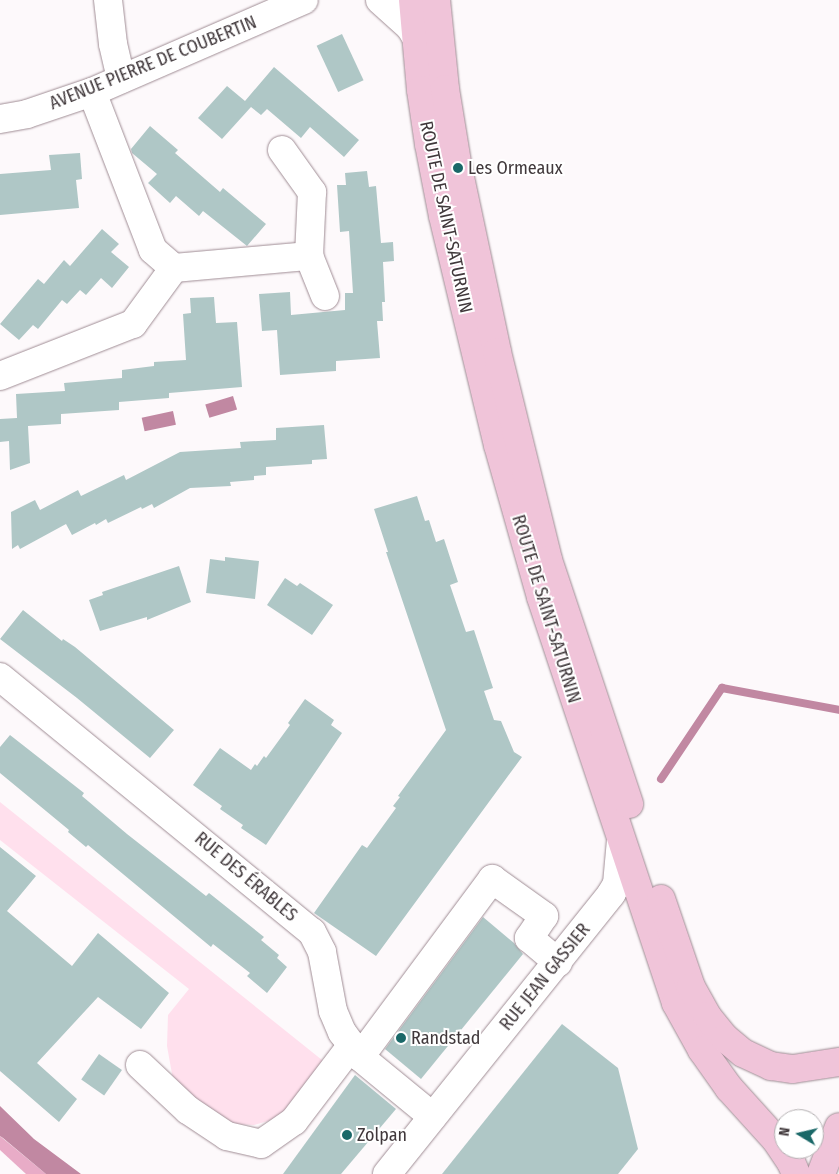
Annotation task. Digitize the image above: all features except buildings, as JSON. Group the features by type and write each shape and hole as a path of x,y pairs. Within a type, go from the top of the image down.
{"main road":[{"name":"ROUTE DE SAINT-SATURNIN","path":"413,0 428,144 456,272 498,445 540,597 676,1003 690,1031 728,1088 776,1140 791,1162 796,1174"},
{"name":"ROUTE DE SAINT-SATURNIN","path":"436,0 445,89 458,168 497,352 548,560 691,987 707,1016 725,1038 743,1054 771,1066 794,1069 839,1062"},
{"path":"821,1174 839,1127"}],"street":[{"path":"108,0 113,44 121,79"},
{"name":"AVENUE PIERRE DE COUBERTIN","path":"0,119 26,114 92,92 304,0"},
{"path":"380,0 410,26 416,37"},
{"path":"92,92 153,250 174,268 309,256"},
{"path":"282,150 312,192 309,256 325,296"},
{"path":"0,376 133,324 174,268"},
{"name":"RUE DES ÉRABLES","path":"0,677 312,932 322,952 333,1011 342,1032 356,1051 433,1117"},
{"name":"RUE JEAN GASSIER","path":"387,1174 578,937 617,884 621,840"},
{"path":"140,1066 188,1110 227,1136 262,1144 294,1121 356,1051 492,879 544,916 529,938 558,962"}],"shaded area":[{"path":"233,396 237,409 209,418 205,404"},
{"path":"173,411 176,425 145,431 142,418"},
{"path":"0,802 327,1064 298,1101 275,1119 254,1125 232,1124 174,1085 167,1046 168,1015 189,989 0,840"},
{"path":"0,1106 34,1139 81,1174 46,1174 0,1136"},
{"path":"0,1136 46,1174 26,1174 0,1150"}],"waterway":[{"path":"661,779 722,688 839,710"}],"place":[{"name":"Les Ormeaux","path":"458,168"},
{"name":"Randstad","path":"401,1038"},
{"name":"Zolpan","path":"347,1135"}]}
